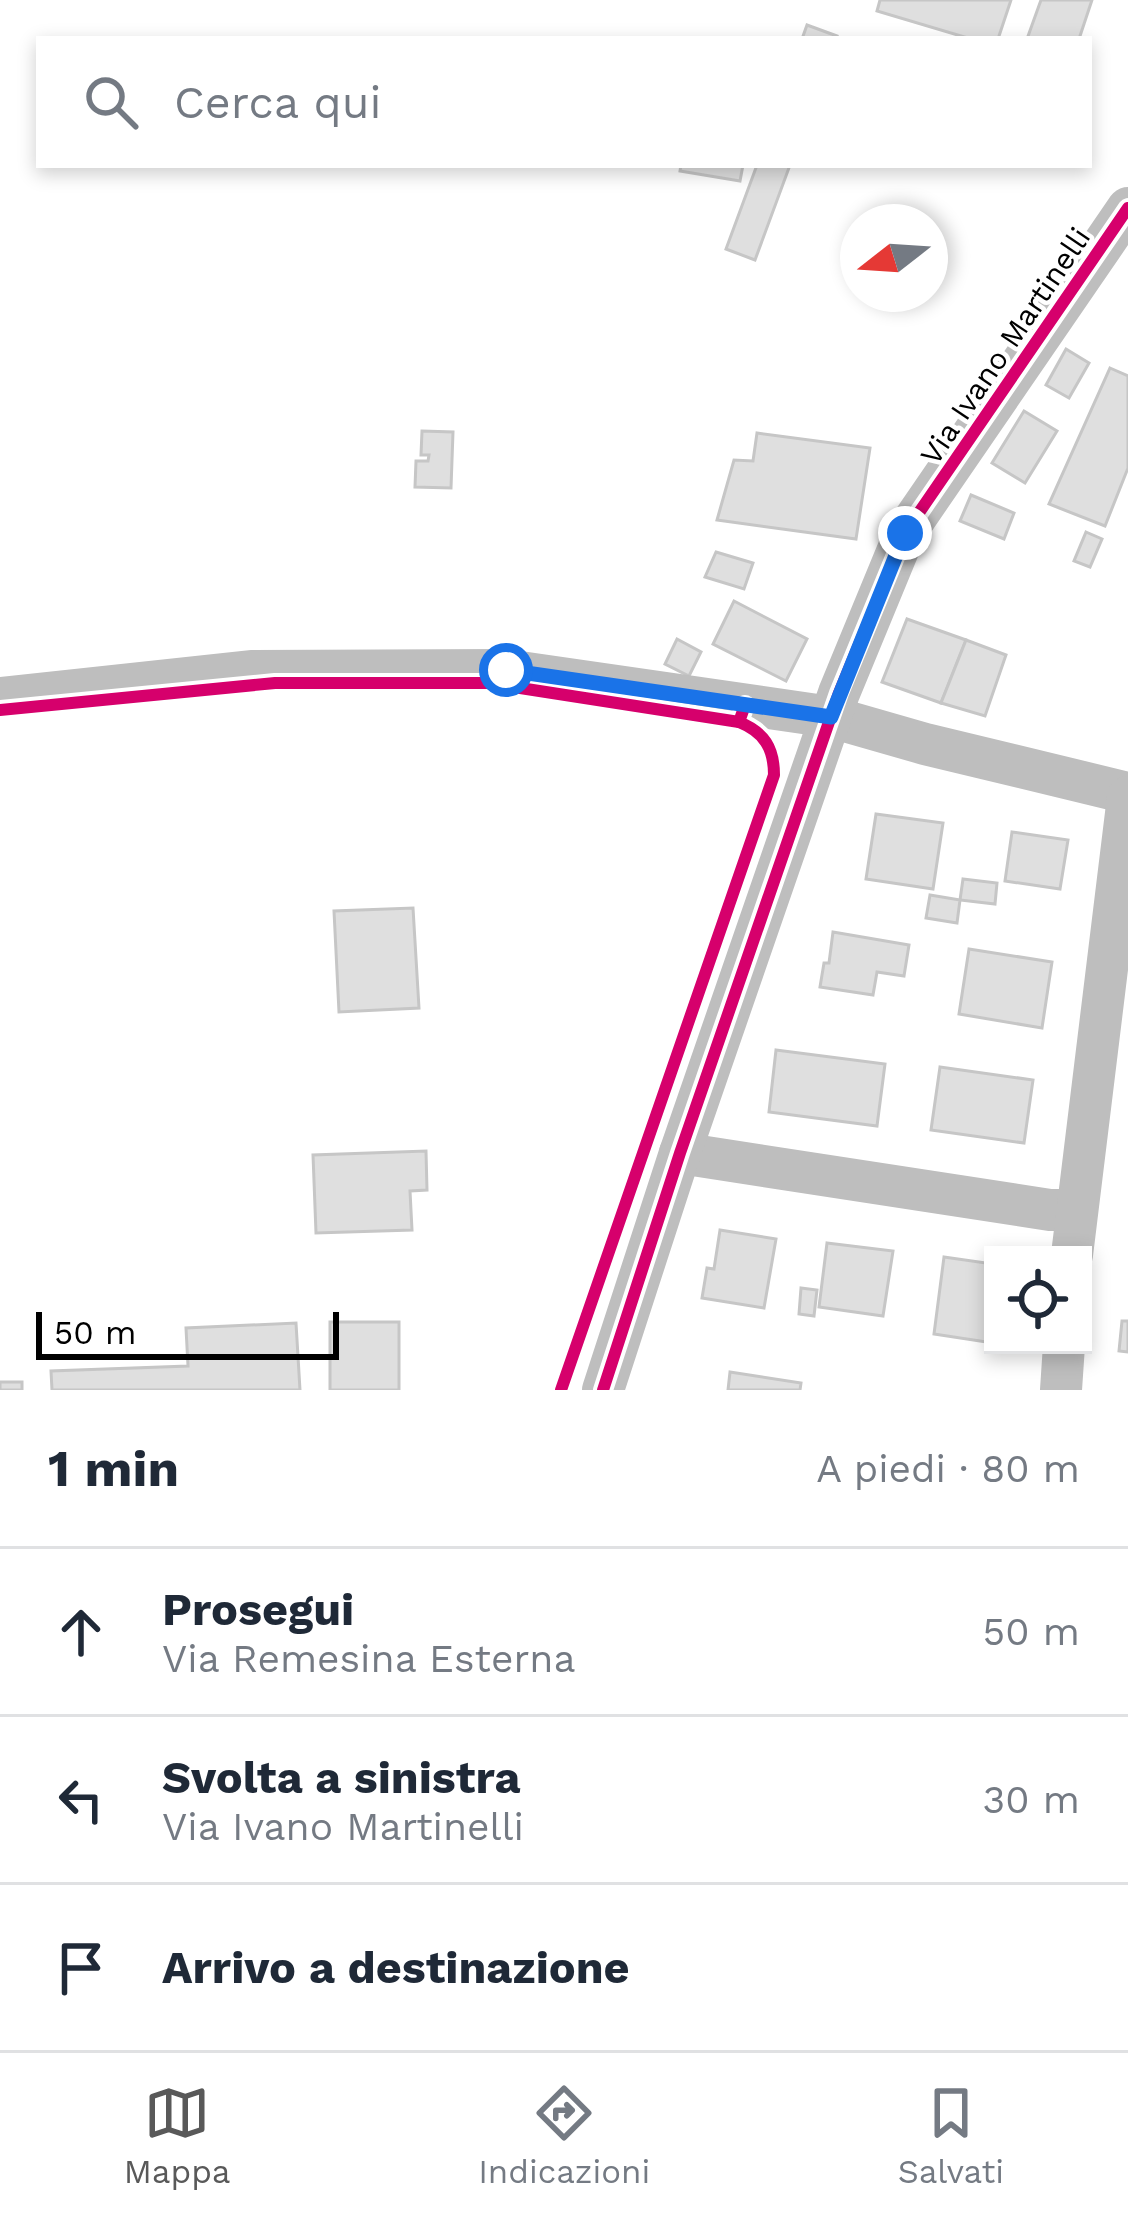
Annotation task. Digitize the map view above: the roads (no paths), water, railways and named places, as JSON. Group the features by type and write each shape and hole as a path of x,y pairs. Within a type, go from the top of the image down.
{"street":[{"name":"Via Ivano Martinelli","path":"603,1390 831,717 905,533 1128,208"},
{"path":"0,698 253,671 506,670 831,717 1128,795 1073,1246"},
{"path":"680,1153 1027,1207 1076,1210"},
{"path":"1061,1390 1063,1354"}]}
